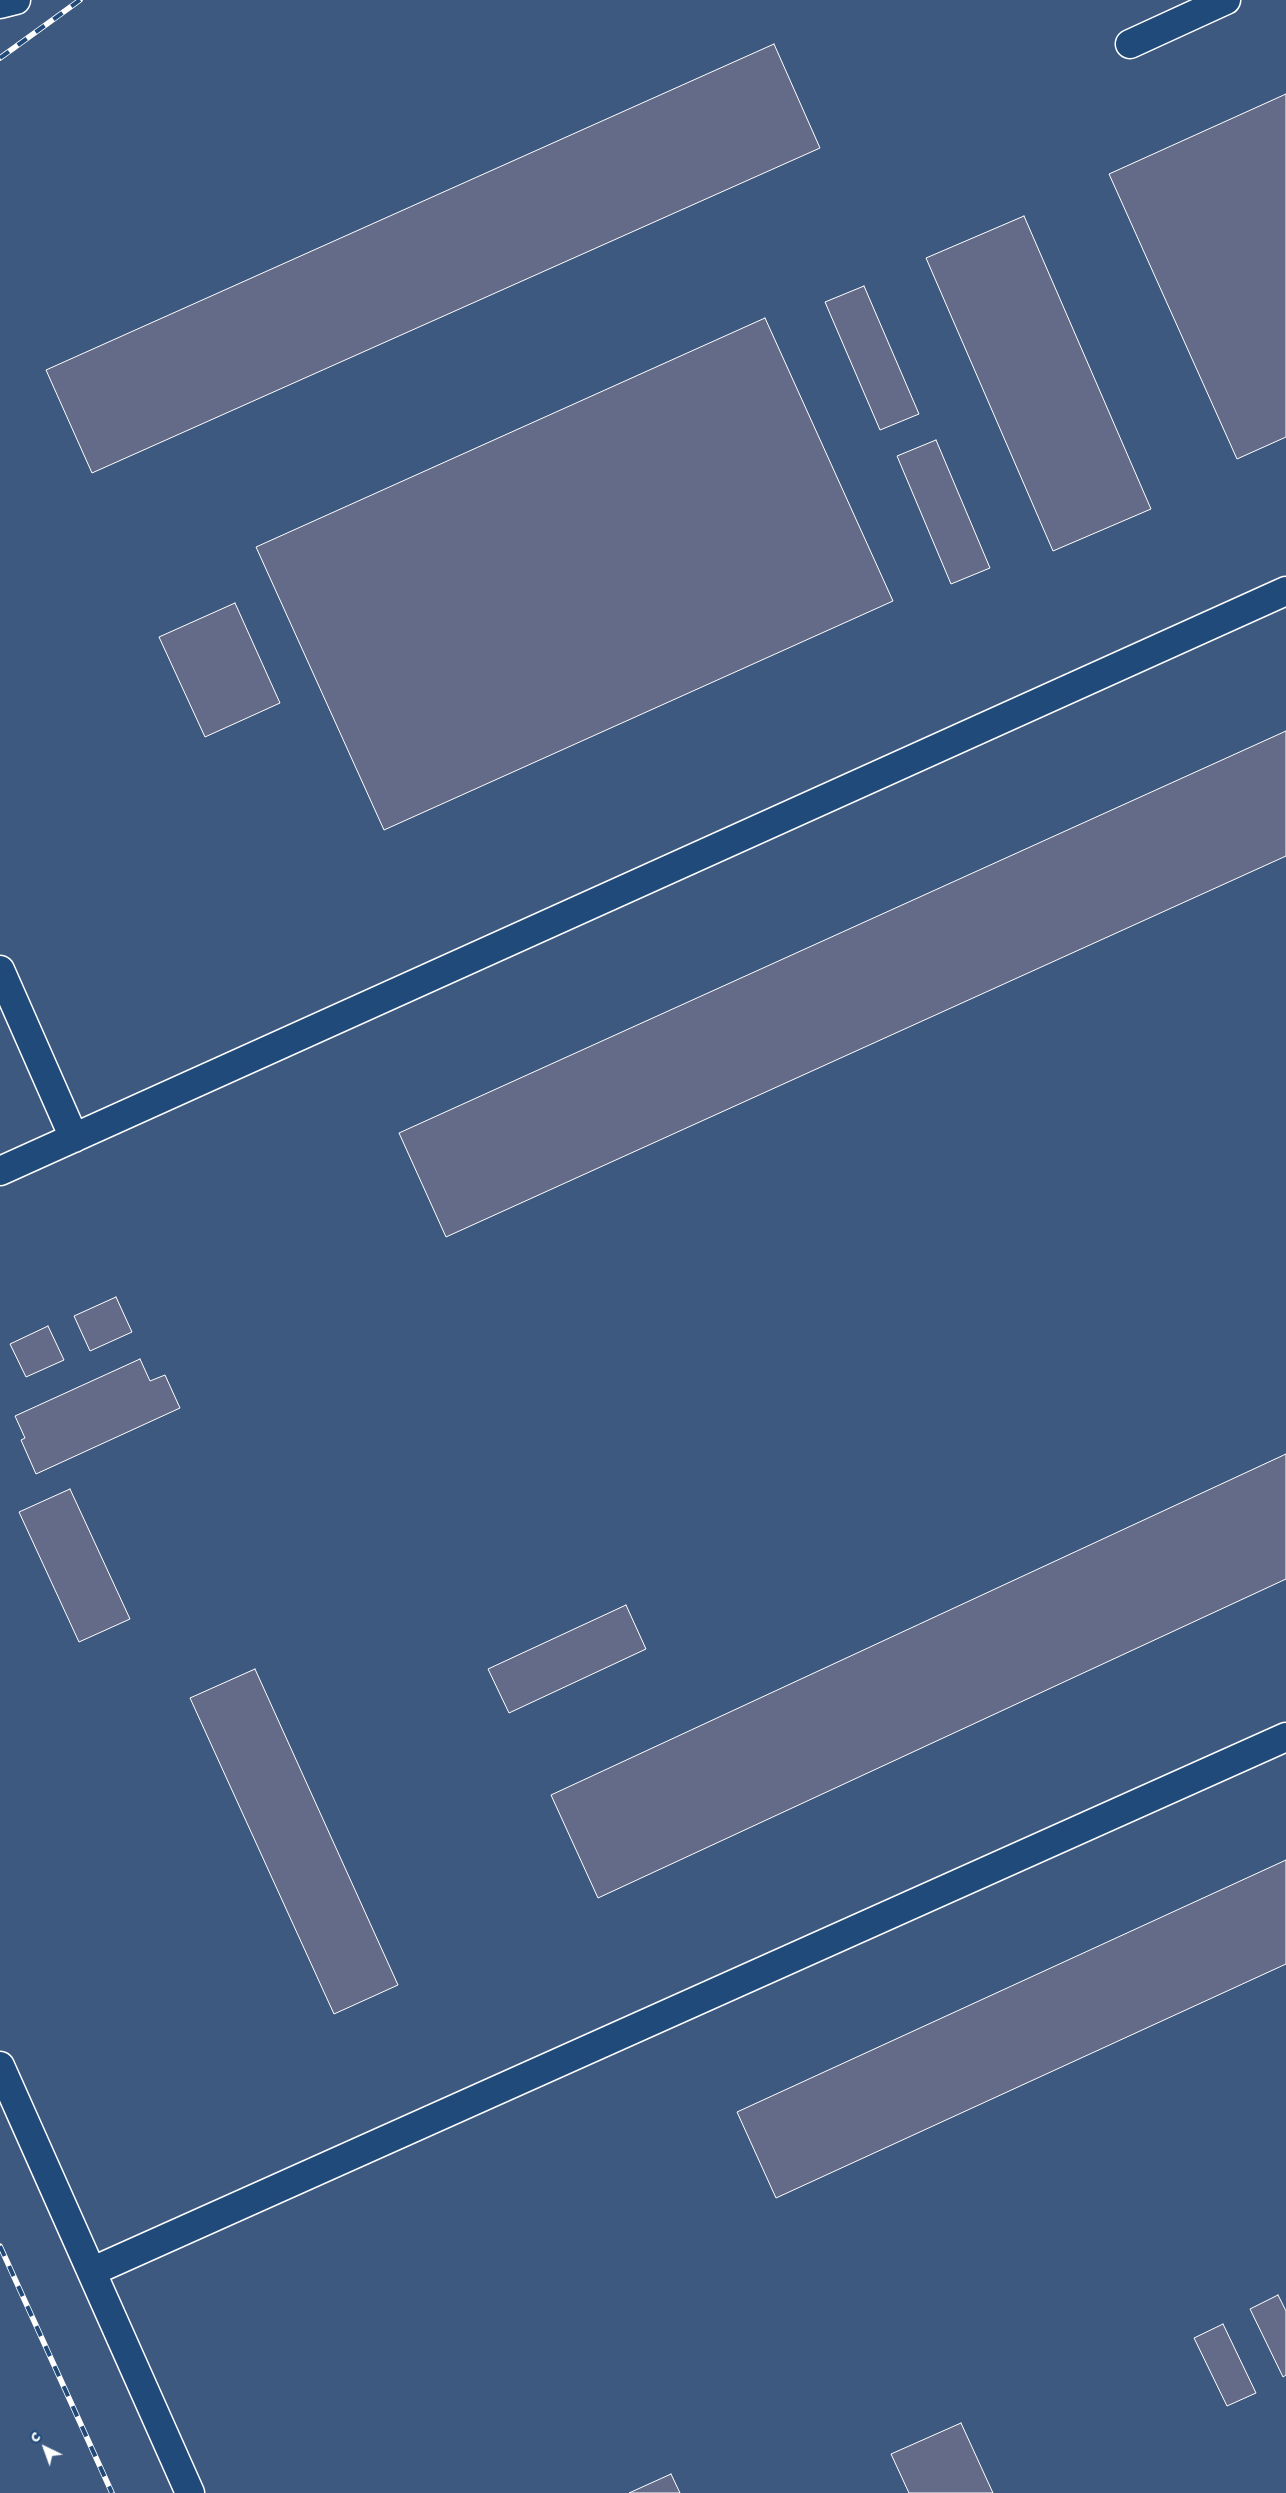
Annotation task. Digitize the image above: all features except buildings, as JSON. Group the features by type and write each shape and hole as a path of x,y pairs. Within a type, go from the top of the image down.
{"lane":[{"path":"0,4 16,0"},
{"path":"1130,44 1226,0"},
{"path":"0,1171 1286,591"},
{"path":"0,970 74,1138"},
{"path":"93,2271 1286,1737"},
{"path":"0,2066 93,2271 190,2493"}],"shaded area":[{"path":"0,0 1286,0 1286,2493 0,2493"}],"railway":[{"path":"0,58 80,0"},
{"path":"0,2246 112,2493"}]}
